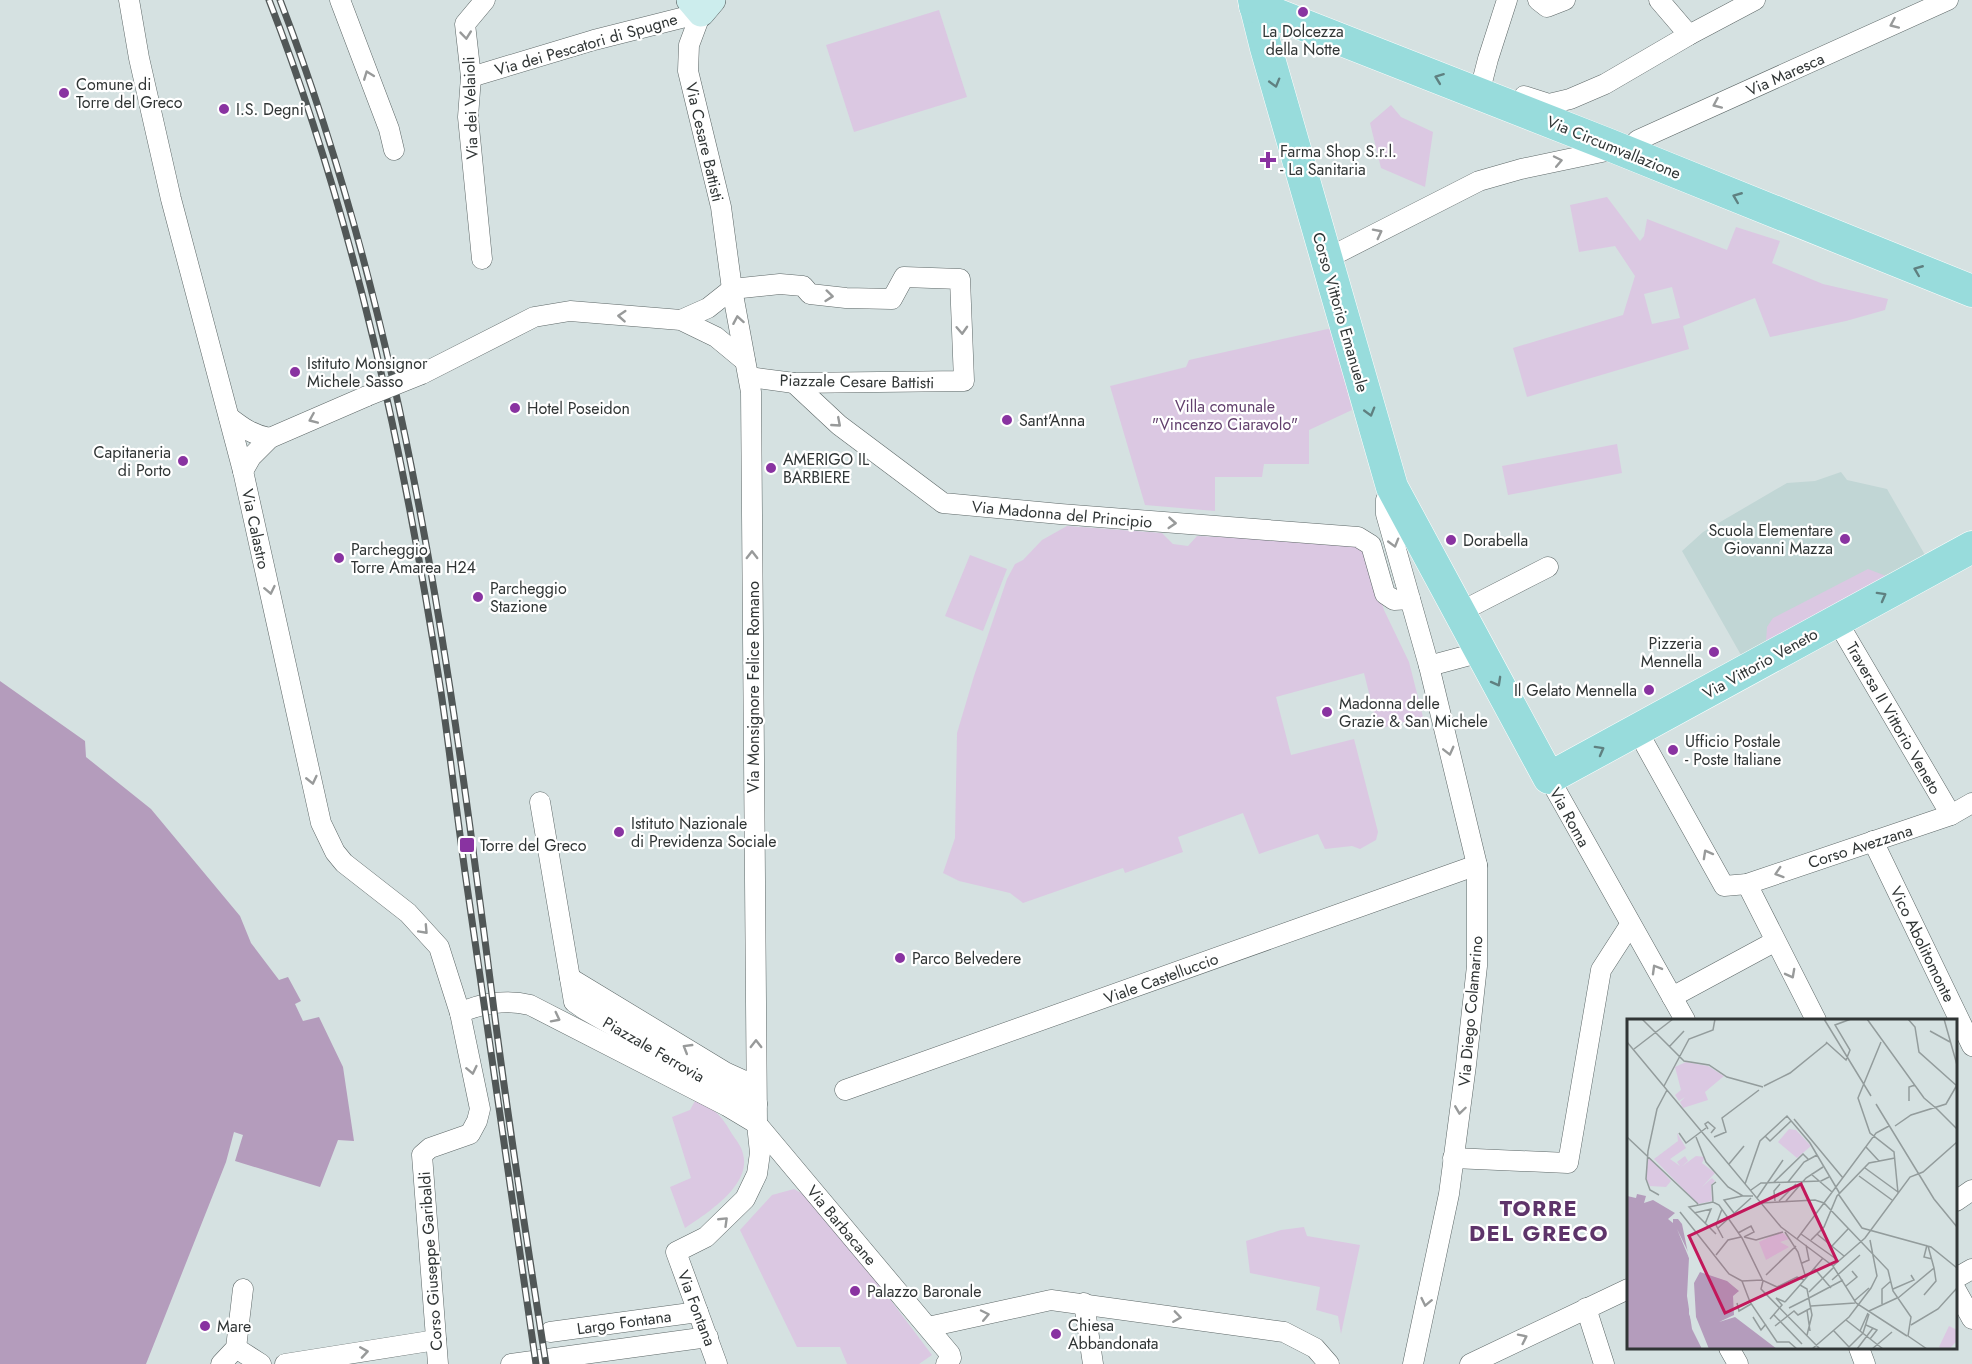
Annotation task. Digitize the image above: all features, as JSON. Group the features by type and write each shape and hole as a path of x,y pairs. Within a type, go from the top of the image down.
{"main road":[{"name":"Via Circumvallazione","path":"1255,3 1481,87 1622,150 1964,283"},
{"name":"Corso Vittorio Emanuele","path":"1255,3 1392,487 1460,612"},
{"name":"Via Vittorio Veneto","path":"1549,778 1972,547"},
{"name":"Via Roma","path":"1460,612 1549,778"}],"street":[{"name":"Via Calastro","path":"129,0 171,199 243,471 321,823 335,852 344,863 408,913 439,947 466,1010"},
{"path":"340,0 389,129 394,150"},
{"name":"Via dei Velaioli","path":"482,259 468,117 471,77 465,24 485,0"},
{"path":"1507,0 1481,87 1556,104 1605,84 1755,0"},
{"path":"1538,0 1547,7 1565,0"},
{"path":"1659,0 1689,35"},
{"name":"Via Maresca","path":"1326,259 1479,181 1521,169 1622,150 1638,140 1924,5 1948,0"},
{"name":"Via dei Pescatori di Spugne","path":"471,77 594,40 701,4"},
{"name":"Via Cesare Battisti","path":"701,4 689,45 688,71 721,207 732,289"},
{"name":"Piazzale Cesare Battisti","path":"732,289 780,284 803,286 810,294 846,298 892,298 904,277 960,279 964,381 794,383 747,369"},
{"path":"681,320 708,308 732,289"},
{"name":"Via Monsignore Felice Romano","path":"676,1252 706,1237 745,1199 757,1174 760,1153 756,1105 747,369 732,289"},
{"path":"243,471 251,458 270,438 422,374 534,316 570,311 681,320 716,337 747,369"},
{"name":"Via Madonna del Principio","path":"794,383 839,425 943,504 1358,537 1371,545 1385,594 1394,600 1410,599"},
{"path":"229,417 247,430 270,438"},
{"name":"Via Diego Colamarino","path":"1392,487 1386,500 1386,514 1429,666 1477,866 1477,966 1466,1065 1449,1194 1413,1364"},
{"path":"1460,612 1548,567"},
{"name":"Traversa II Vittorio Veneto","path":"1837,621 1951,815"},
{"path":"1429,666 1480,652"},
{"path":"1637,730 1724,886 1747,884 1774,942 1815,1019"},
{"name":"Via Roma","path":"1549,778 1683,1019"},
{"name":"Piazzale Ferrovia","path":"540,802 573,997 579,1006 756,1105"},
{"name":"Corso Avezzana","path":"1747,884 1951,815 1972,803"},
{"name":"Vico Abolitomonte","path":"1873,841 1972,1046"},
{"name":"Viale Castelluccio","path":"845,1090 1477,866"},
{"path":"1453,1158 1568,1163 1601,970 1630,925"},
{"path":"1672,997 1774,942"},
{"path":"466,1010 500,1002 530,1005 727,1106 756,1105"},
{"name":"Corso Giuseppe Garibaldi","path":"438,1364 422,1155 430,1148 470,1134 477,1121 480,1109 466,1010"},
{"name":"Via Barbacane","path":"756,1105 950,1354 951,1358 946,1364"},
{"path":"1957,1200 1972,1191"},
{"name":"Via Fontana","path":"676,1252 717,1364"},
{"path":"1957,1277 1972,1269"},
{"path":"221,1364 236,1348 243,1289"},
{"path":"1470,1364 1627,1290"},
{"path":"1957,1292 1972,1319"},
{"path":"928,1327 1051,1300 1284,1332 1315,1348 1329,1364"},
{"path":"1084,1304 1094,1364"},
{"path":"1586,1308 1604,1364"},
{"name":"Largo Fontana","path":"550,1332 698,1312"},
{"name":"Largo Fontana","path":"511,1364 708,1337"},
{"path":"285,1364 436,1340"},
{"path":"236,1348 261,1364"},
{"path":"1730,1349 1738,1364"},
{"path":"1860,1349 1865,1364"}],"shaded area":[{"path":"1841,472 1847,480 1887,489 1925,555 1741,655 1682,551 1703,532 1787,483 1815,481"},
{"path":"0,681 85,741 86,757 151,809 240,916 251,943 279,980 288,977 301,1001 295,1004 303,1021 319,1017 343,1067 354,1141 338,1140 320,1187 235,1161 243,1135 234,1132 226,1162 146,1364 0,1364"}],"green space":[{"path":"939,10 967,97 854,132 826,45"},
{"path":"1391,105 1401,117 1433,132 1425,187 1381,168 1370,123"},
{"path":"1607,197 1640,241 1644,236 1647,219 1727,250 1736,227 1780,241 1772,263 1823,284 1888,299 1885,310 1770,337 1755,298 1683,326 1689,349 1527,397 1513,348 1623,315 1635,276 1615,246 1579,252 1570,205","holes":["1672,287 1680,318 1652,324 1644,294"]},
{"name":"Villa comunale \"Vincenzo Ciaravolo\"","path":"1332,328 1352,410 1309,430 1309,464 1264,464 1262,477 1215,477 1215,511 1145,505 1110,386 1186,367 1189,360"},
{"path":"1617,444 1622,473 1508,495 1502,466"},
{"path":"1067,526 1162,533 1173,544 1188,546 1197,536 1353,543 1363,549 1384,610 1409,662 1423,717 1378,729 1364,673 1276,697 1291,755 1354,739 1378,832 1376,840 1360,849 1352,846 1325,849 1318,834 1259,854 1243,813 1178,837 1183,852 1125,873 1123,868 1023,903 1010,893 959,881 943,873 955,838 957,733 1007,579 1015,564 1023,560 1042,540"},
{"path":"970,555 1007,569 983,631 945,616"},
{"path":"1868,569 1886,576 1766,642 1767,627 1773,618"},
{"path":"696,1099 713,1109 725,1122 741,1149 744,1166 741,1177 725,1197 685,1228 670,1187 691,1178 672,1117 690,1110"},
{"path":"794,1189 816,1201 932,1355 919,1364 847,1364 840,1347 797,1347 740,1230 772,1195"},
{"path":"1304,1227 1307,1236 1360,1245 1341,1334 1338,1316 1316,1310 1320,1287 1250,1273 1246,1241 1281,1230"}],"railway":[{"path":"269,0 300,84 352,254 374,341 411,516 441,692 464,868 536,1364"},
{"path":"280,0 324,123 361,248 392,375 418,502 461,760 507,1104 546,1364"}],"place":[{"name":"La Dolcezza della Notte","path":"1303,12"},
{"name":"Comune di Torre del Greco","path":"64,93"},
{"name":"I.S. Degni","path":"224,109"},
{"name":"Farma Shop S.r.l. - La Sanitaria","path":"1268,160"},
{"name":"Istituto Monsignor Michele Sasso","path":"295,372"},
{"name":"Hotel Poseidon","path":"515,408"},
{"name":"Sant'Anna","path":"1007,420"},
{"name":"Capitaneria di Porto","path":"183,461"},
{"name":"AMERIGO IL BARBIERE","path":"771,468"},
{"name":"Scuola Elementare Giovanni Mazza","path":"1845,539"},
{"name":"Dorabella","path":"1451,540"},
{"name":"Parcheggio Torre Amarea H24","path":"339,558"},
{"name":"Parcheggio Stazione","path":"478,597"},
{"name":"Pizzeria Mennella","path":"1714,652"},
{"name":"Il Gelato Mennella","path":"1649,690"},
{"name":"Madonna delle Grazie & San Michele","path":"1327,712"},
{"name":"Ufficio Postale - Poste Italiane","path":"1673,750"},
{"name":"Istituto Nazionale di Previdenza Sociale","path":"619,832"},
{"name":"Torre del Greco","path":"467,845"},
{"name":"Parco Belvedere","path":"900,958"},
{"name":"Palazzo Baronale","path":"855,1291"},
{"name":"Mare","path":"205,1326"},
{"name":"Chiesa Abbandonata","path":"1056,1334"}],"district":[{"name":"TORRE DEL GRECO","path":"1539,1220"}]}
